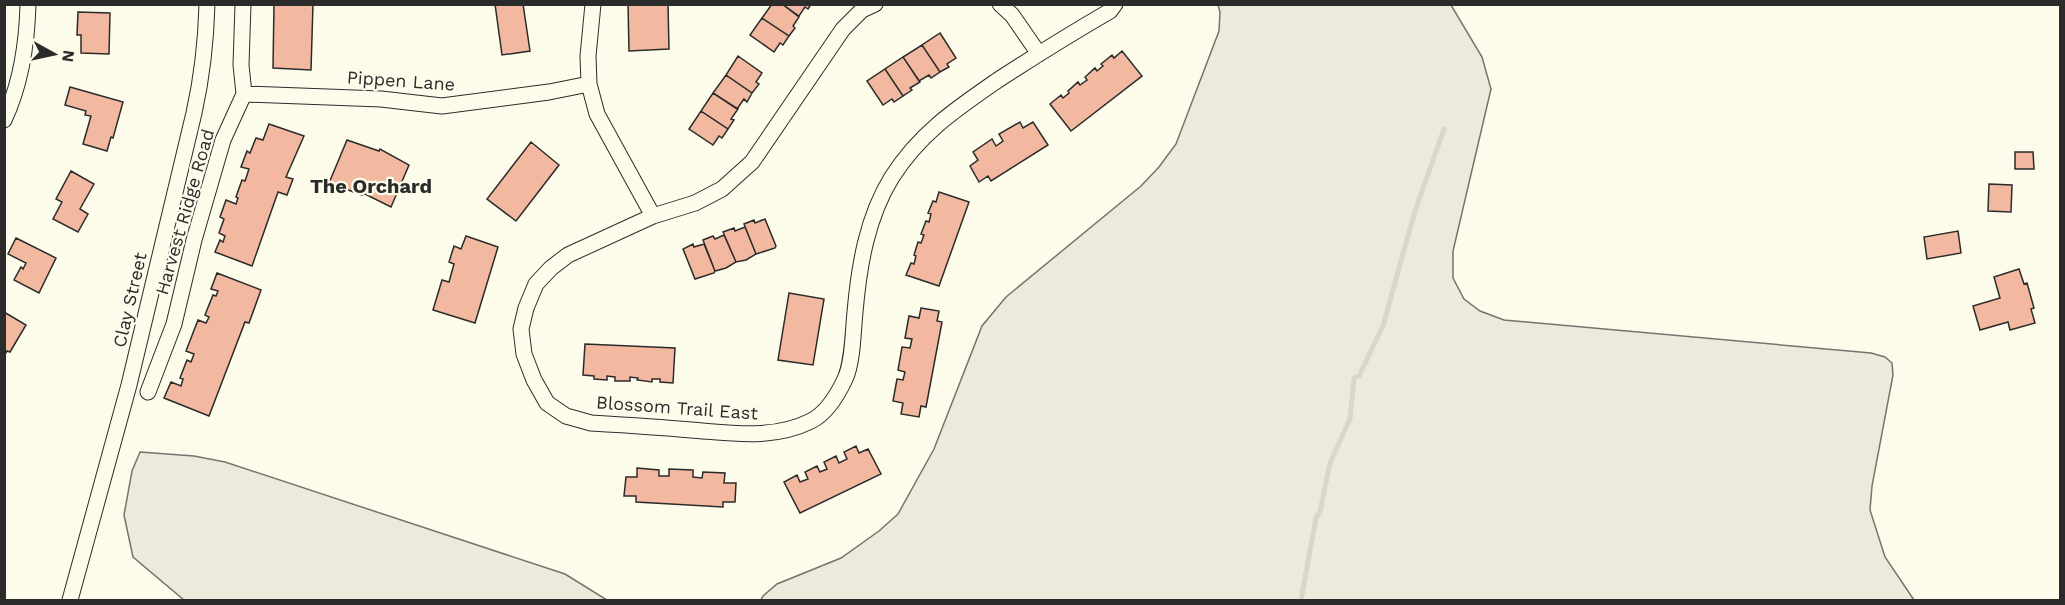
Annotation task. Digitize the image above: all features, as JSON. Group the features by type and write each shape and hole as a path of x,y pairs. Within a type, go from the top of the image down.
{"street":[{"path":"4,120 18,82 24,52 28,4"},
{"name":"Clay Street","path":"70,600 129,385 201,84 206,43 207,4"},
{"path":"243,4 241,65 244,94"},
{"path":"593,4 588,56 589,84 597,114 653,216"},
{"name":"Blossom Trail East","path":"875,4 862,10 843,29 752,162 722,189 695,202 653,216 568,255 550,268 536,284 526,308 521,329 524,354 534,380 547,403 566,416 591,423 759,435 787,430 814,420 831,402 846,376 858,282 866,242 877,209 891,179 915,146 940,120 1039,54 1110,11 1115,4"},
{"path":"1000,4 1012,15 1039,54"},
{"name":"Pippen Lane","path":"244,94 381,99 442,106 549,92 589,84"},
{"name":"Harvest Ridge Road","path":"148,392 174,324 194,240 223,140 244,94"}],"shaded area":[{"path":"1218,5 1451,5 1482,57 1491,89 1453,251 1453,278 1464,299 1480,311 1504,320 1871,353 1885,357 1892,363 1893,375 1872,486 1870,510 1885,557 1914,600 761,600 777,584 841,558 879,531 898,514 934,449 982,326 1006,297 1141,186 1176,144 1219,31"},
{"path":"140,452 194,456 225,462 565,574 607,600 184,600 133,557 124,515 132,471"}],"building":[{"path":"274,4 313,4 311,70 273,68"},
{"path":"495,4 523,4 530,51 502,55"},
{"path":"628,4 668,4 669,49 629,51"},
{"path":"772,4 782,4 799,17 789,36 762,18"},
{"path":"782,4 811,4 808,9 805,7 799,16"},
{"path":"78,12 110,13 109,54 81,53 81,35 77,35"},
{"path":"762,18 789,36 774,52 750,35"},
{"path":"940,33 956,58 947,64 949,67 940,72 922,45"},
{"path":"922,45 940,72 931,78 929,75 919,81 903,57"},
{"path":"1122,51 1142,76 1071,131 1050,104 1061,95 1063,98 1078,82 1080,85 1087,80 1085,77 1095,68 1097,71 1103,66 1101,64 1112,55 1114,58"},
{"path":"738,56 762,73 756,82 759,84 752,93 726,75"},
{"path":"903,57 920,82 903,96 885,69"},
{"path":"885,69 903,96 883,105 867,81"},
{"path":"726,75 752,93 747,102 744,99 737,109 713,93"},
{"path":"70,87 123,102 107,151 83,144 91,116 85,115 86,111 65,105"},
{"path":"713,93 738,109 728,129 701,111"},
{"path":"701,111 728,129 713,145 689,129"},
{"path":"1020,122 1023,128 1033,122 1048,145 991,181 988,176 979,182 970,166 978,160 973,152 992,139 996,146 1003,141 999,134"},
{"path":"269,124 304,136 286,177 293,179 287,195 278,192 252,266 215,252 220,240 223,242 225,236 219,233 224,219 220,217 226,200 236,204 242,180 245,181 249,169 241,167 247,151 250,153 256,138 263,140"},
{"path":"347,140 379,151 380,149 409,165 391,207 363,193 362,195 329,183"},
{"path":"531,142 559,165 516,221 487,199"},
{"path":"2015,152 2033,152 2034,169 2015,169"},
{"path":"71,171 94,184 80,209 88,214 78,232 53,219 62,202 56,199"},
{"path":"1989,184 2012,185 2011,212 1988,211"},
{"path":"939,192 969,202 939,286 906,275 911,263 914,264 918,242 921,243 924,235 921,234 926,221 929,222 931,214 928,213 933,201 936,202"},
{"path":"765,219 776,246 756,254 744,224"},
{"path":"745,227 756,254 746,260 736,262 723,232"},
{"path":"1958,231 1961,253 1927,259 1924,237"},
{"path":"724,235 736,262 715,271 703,240 713,236 715,239"},
{"path":"466,236 498,247 475,323 433,310 442,280 449,282 454,264 449,262 454,246 461,249"},
{"path":"16,238 56,258 39,293 14,280 26,263 8,254"},
{"path":"693,244 694,247 704,244 714,273 695,279 683,249"},
{"path":"2019,269 2024,284 2027,283 2034,308 2031,309 2035,323 2010,330 2008,322 1980,330 1973,306 2000,298 1994,277"},
{"path":"217,273 261,290 249,323 245,322 209,416 164,398 171,382 181,386 183,379 180,378 187,360 191,362 194,354 186,351 198,320 206,323 209,317 205,315 213,295 216,296 218,291 211,289"},
{"path":"789,293 824,299 813,365 778,360"},
{"path":"921,308 939,311 937,321 942,322 926,407 921,406 919,417 901,414 903,403 893,401 897,379 903,380 905,372 898,370 902,347 910,348 912,339 905,338 909,316 919,318"},
{"path":"4,312 26,325 10,352 7,351 4,356"},
{"path":"585,344 675,348 673,383 660,382 660,379 652,379 652,382 630,377 630,381 615,381 615,377 607,376 607,380 583,375"},
{"path":"856,446 859,453 868,449 881,474 800,513 784,482 797,475 800,482 808,479 805,472 817,466 820,472 827,469 824,462 836,456 839,463 847,459 844,452"},
{"path":"637,468 659,470 659,476 669,476 669,469 693,470 693,477 702,478 703,472 725,473 724,483 736,483 735,502 723,502 723,507 636,502 636,496 624,496 626,477 637,477"}],"waterway":[{"path":"1301,600 1316,518 1320,512 1330,463 1350,419 1354,378 1359,376 1383,326 1415,211 1444,129"}],"district":[{"name":"The Orchard","path":"371,186"}]}
